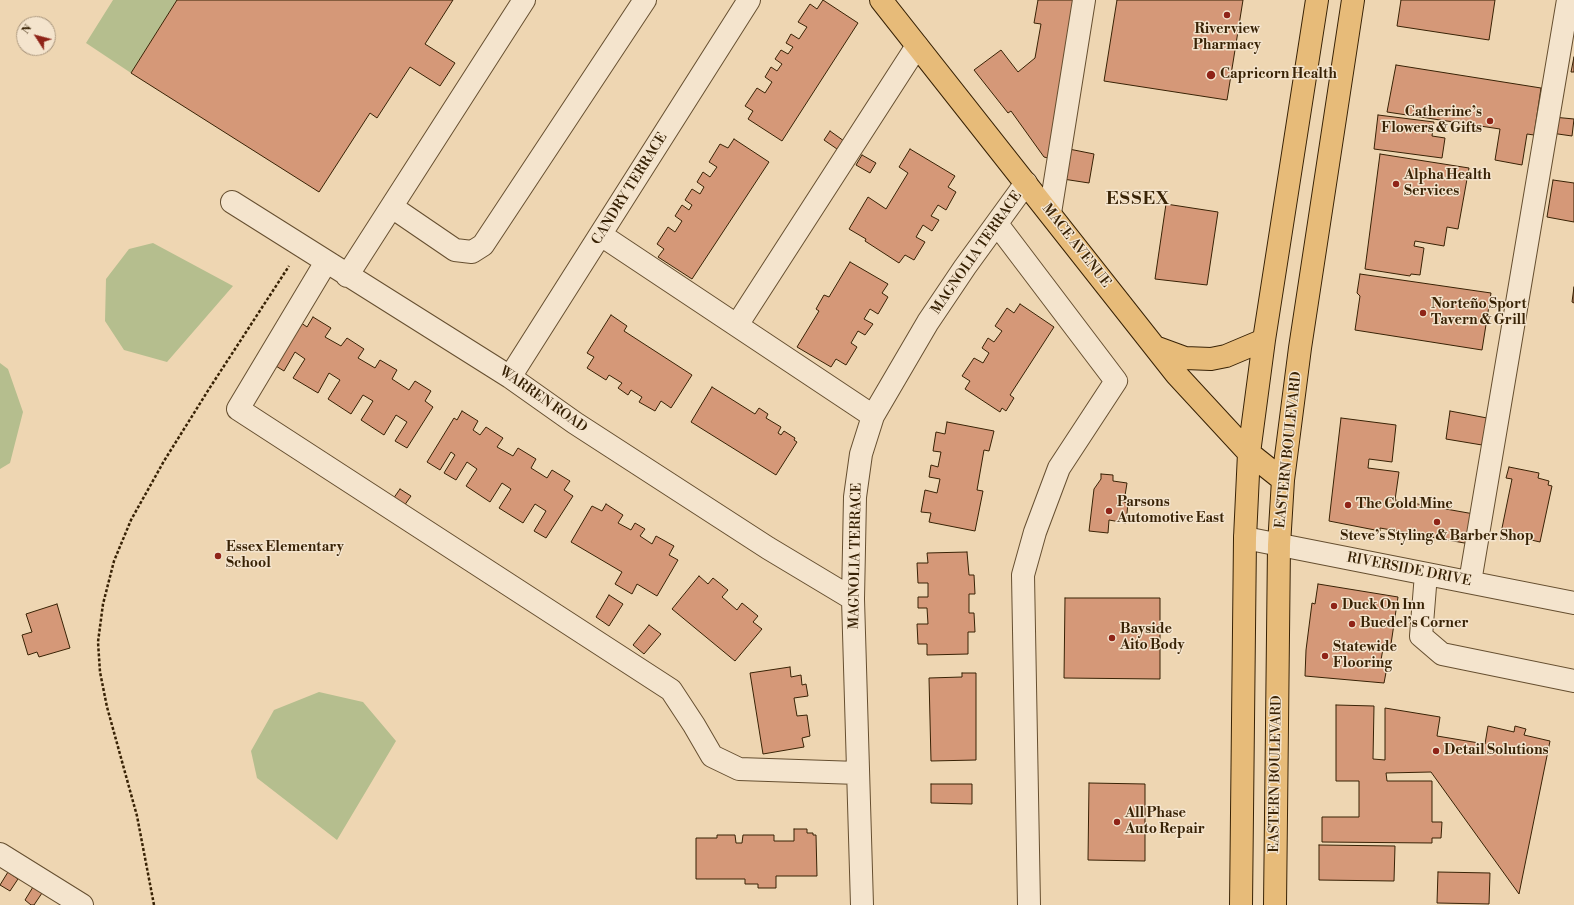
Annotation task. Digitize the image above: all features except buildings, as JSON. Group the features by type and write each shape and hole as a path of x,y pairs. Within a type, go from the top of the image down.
{"main road":[{"name":"MACE AVENUE","path":"881,0 1176,374 1249,452 1283,480"},
{"path":"1241,905 1245,538 1249,452 1264,340 1317,0"},
{"name":"EASTERN BOULEVARD","path":"1275,905 1279,545 1283,480 1300,348 1353,0"},
{"path":"1155,347 1185,358 1211,359 1226,356 1264,340"}],"street":[{"path":"347,276 524,0"},
{"path":"392,207 455,250 472,252 483,245 645,0"},
{"path":"1050,213 1084,0"},
{"path":"1470,582 1568,0"},
{"name":"CANDRY TERRACE","path":"510,377 601,236 741,3"},
{"path":"737,325 917,46"},
{"name":"MAGNOLIA TERRACE","path":"862,905 853,599 855,497 861,454 873,416 928,322 1026,183"},
{"name":"WARREN ROAD","path":"232,202 347,276 510,377 574,423 768,548 853,599"},
{"path":"997,224 1116,381 1059,468 1035,532 1023,575 1029,905"},
{"path":"601,236 873,416"},
{"path":"326,262 238,409 671,690 712,756 739,769 858,773"},
{"name":"RIVERSIDE DRIVE","path":"1245,538 1574,603"},
{"path":"1426,574 1421,636 1442,654 1574,681"},
{"path":"0,854 82,905"}],"path":[{"path":"154,905 136,816 107,707 100,672 98,642 103,604 114,561 131,520 164,461 204,396 302,246"}],"green space":[{"path":"113,0 177,0 131,73 86,43"},
{"path":"153,243 233,286 167,362 124,350 105,321 106,279 129,249"},
{"path":"0,363 8,369 23,412 10,463 0,469"},
{"path":"319,692 363,702 396,741 337,840 257,778 251,751 274,710"}],"place":[{"name":"Riverview Pharmacy","path":"1227,15"},
{"name":"Capricorn Health","path":"1211,75"},
{"name":"Catherine’s Flowers & Gifts","path":"1490,121"},
{"name":"Alpha Health Services","path":"1396,184"},
{"name":"Norteño Sport Tavern & Grill","path":"1423,313"},
{"name":"The Gold Mine","path":"1348,505"},
{"name":"Parsons Automotive East","path":"1109,511"},
{"name":"Steve’s Styling & Barber Shop","path":"1437,522"},
{"name":"Essex Elementary School","path":"218,556"},
{"name":"Duck On Inn","path":"1334,606"},
{"name":"Buedel’s Corner","path":"1352,624"},
{"name":"Bayside Aito Body","path":"1112,638"},
{"name":"Statewide Flooring","path":"1325,656"},
{"name":"Detail Solutions","path":"1436,751"},
{"name":"All Phase Auto Repair","path":"1117,822"}],"district":[{"name":"ESSEX","path":"1138,200"}]}
